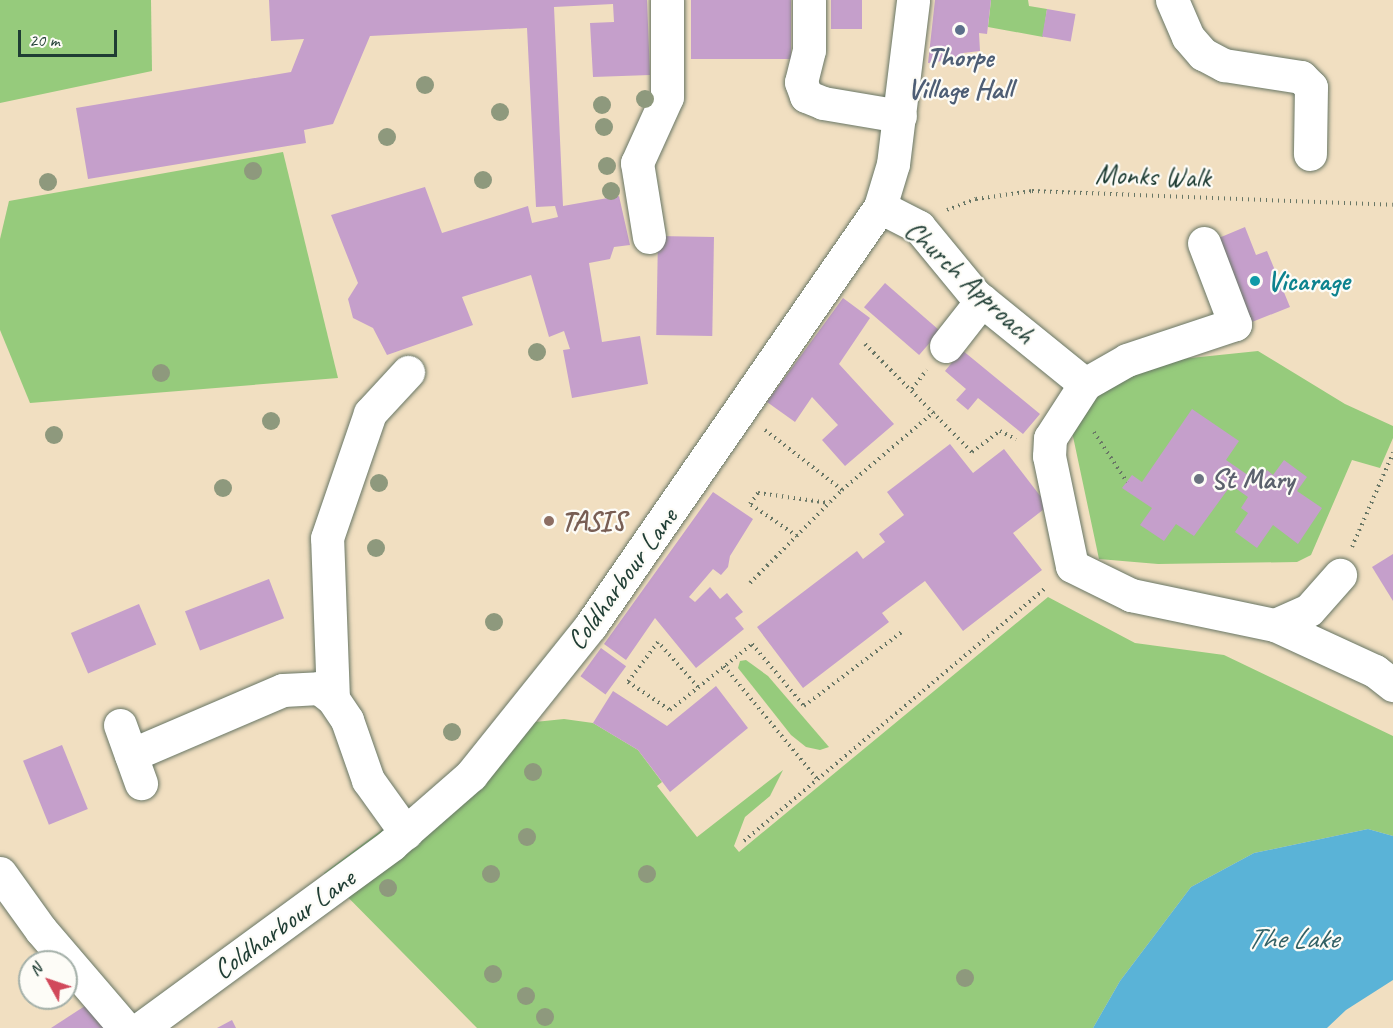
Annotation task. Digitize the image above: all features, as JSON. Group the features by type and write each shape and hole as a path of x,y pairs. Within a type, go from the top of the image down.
{"street":[{"path":"649,237 637,163 667,97 667,0"},
{"path":"809,0 809,50 801,82 806,96 823,103 900,116"},
{"name":"Coldharbour Lane","path":"141,1028 406,833 471,775 591,625 741,412 880,207 893,164 913,0"},
{"path":"1172,0 1188,38 1203,54 1224,65 1301,77 1311,87 1310,154"},
{"name":"Church Approach","path":"880,207 919,227 1073,401"},
{"path":"1204,243 1235,324 1116,366 1073,401 1050,438 1049,456 1072,566 1131,595 1275,625 1375,671 1393,685"},
{"path":"946,346 982,300"},
{"path":"333,699 327,538 370,413 408,372"},
{"path":"1275,625 1310,610 1340,575"},
{"path":"131,754 282,690 319,688 333,699 347,720 368,780 406,833"},
{"path":"0,873 40,930 125,1028"}],"path":[{"name":"Monks Walk","path":"919,227 942,212 976,199 1032,190 1393,205"},
{"path":"865,344 972,452 1000,431 1049,456"},
{"path":"1073,401 1127,482"},
{"path":"741,412 842,490"},
{"path":"750,583 842,490 934,412"},
{"path":"1340,575 1393,453"},
{"path":"797,536 750,504 758,493 829,503"},
{"path":"744,841 1072,566"},
{"path":"698,687 658,642 628,682 670,710 752,644 804,706 903,631"},
{"path":"724,666 817,779"}],"green space":[{"path":"0,0 151,0 152,71 0,103"},
{"path":"991,0 1028,0 1029,6 1047,9 1043,37 988,27"},
{"path":"283,152 338,378 30,403 0,330 0,239 9,201"},
{"path":"1258,351 1345,404 1393,426 1393,438 1380,468 1352,460 1311,555 1297,562 1158,564 1099,559 1071,427 1101,389 1152,362"},
{"path":"1048,597 1135,643 1224,655 1393,736 1393,836 1368,829 1254,853 1191,887 1120,981 1093,1028 477,1028 324,873 525,723 564,719 593,723 638,750 662,782 657,786 697,837 783,770 770,796 745,817 734,846 739,852"},
{"path":"746,660 768,676 829,747 820,750 806,747 791,735 738,668 740,661"}],"water":[{"name":"The Lake","path":"1368,829 1393,836 1393,980 1346,1010 1327,1028 1093,1028 1120,981 1191,887 1254,853"}],"building":[{"path":"269,0 647,0 650,75 593,77 590,23 614,22 613,4 554,7 563,206 619,196 630,245 614,247 610,259 589,263 602,342 640,336 648,384 572,398 563,350 570,349 564,331 549,337 531,275 462,297 473,325 387,355 373,328 353,318 348,299 358,283 331,215 425,187 442,233 528,206 532,223 558,217 555,206 536,207 527,28 370,36 333,124 304,130 306,143 88,179 76,108 291,72 304,39 271,41"},
{"path":"691,0 791,0 791,59 691,59"},
{"path":"831,0 862,0 862,29 831,29"},
{"name":"Thorpe Village Hall","path":"935,0 991,0 987,34 979,33 980,51 963,53 965,58 928,63"},
{"path":"1047,9 1076,14 1071,42 1042,37"},
{"name":"Vicarage","path":"1245,227 1256,255 1267,251 1290,307 1247,324 1214,240"},
{"path":"658,236 714,237 712,336 656,335"},
{"path":"885,283 940,331 919,355 864,307"},
{"path":"843,298 870,318 839,364 894,424 845,466 822,440 838,425 812,397 795,422 767,402"},
{"path":"962,350 1040,414 1023,434 978,398 968,410 956,400 966,389 945,371"},
{"name":"St Mary","path":"1192,409 1239,441 1226,460 1258,482 1267,470 1273,475 1284,460 1307,477 1297,491 1322,508 1298,544 1273,525 1257,548 1235,532 1248,513 1241,508 1248,497 1231,485 1194,536 1176,524 1164,541 1140,525 1152,508 1122,488 1132,475 1142,482"},
{"path":"950,444 973,473 1004,449 1048,506 1013,533 1042,570 963,631 925,581 882,613 889,622 803,688 757,627 857,551 863,559 885,542 879,534 904,515 887,492"},
{"path":"713,492 753,519 730,556 728,567 721,575 713,569 689,597 695,602 710,587 720,599 727,593 743,612 735,618 744,629 696,668 655,618 626,660 604,644"},
{"path":"1393,554 1393,601 1372,567"},
{"path":"269,579 284,618 200,650 185,611"},
{"path":"139,604 156,645 88,673 71,633"},
{"path":"601,648 626,666 606,695 580,676"},
{"path":"716,686 748,728 670,792 638,750 593,723 613,691 667,726"},
{"path":"62,745 88,809 49,825 23,761"},
{"path":"91,1002 112,1028 51,1028"},
{"path":"232,1020 236,1028 217,1028"}],"place":[{"name":"Thorpe Village Hall","path":"960,30"},
{"name":"Vicarage","path":"1255,281"},
{"name":"St Mary","path":"1199,479"},
{"name":"TASIS","path":"549,521"}]}
